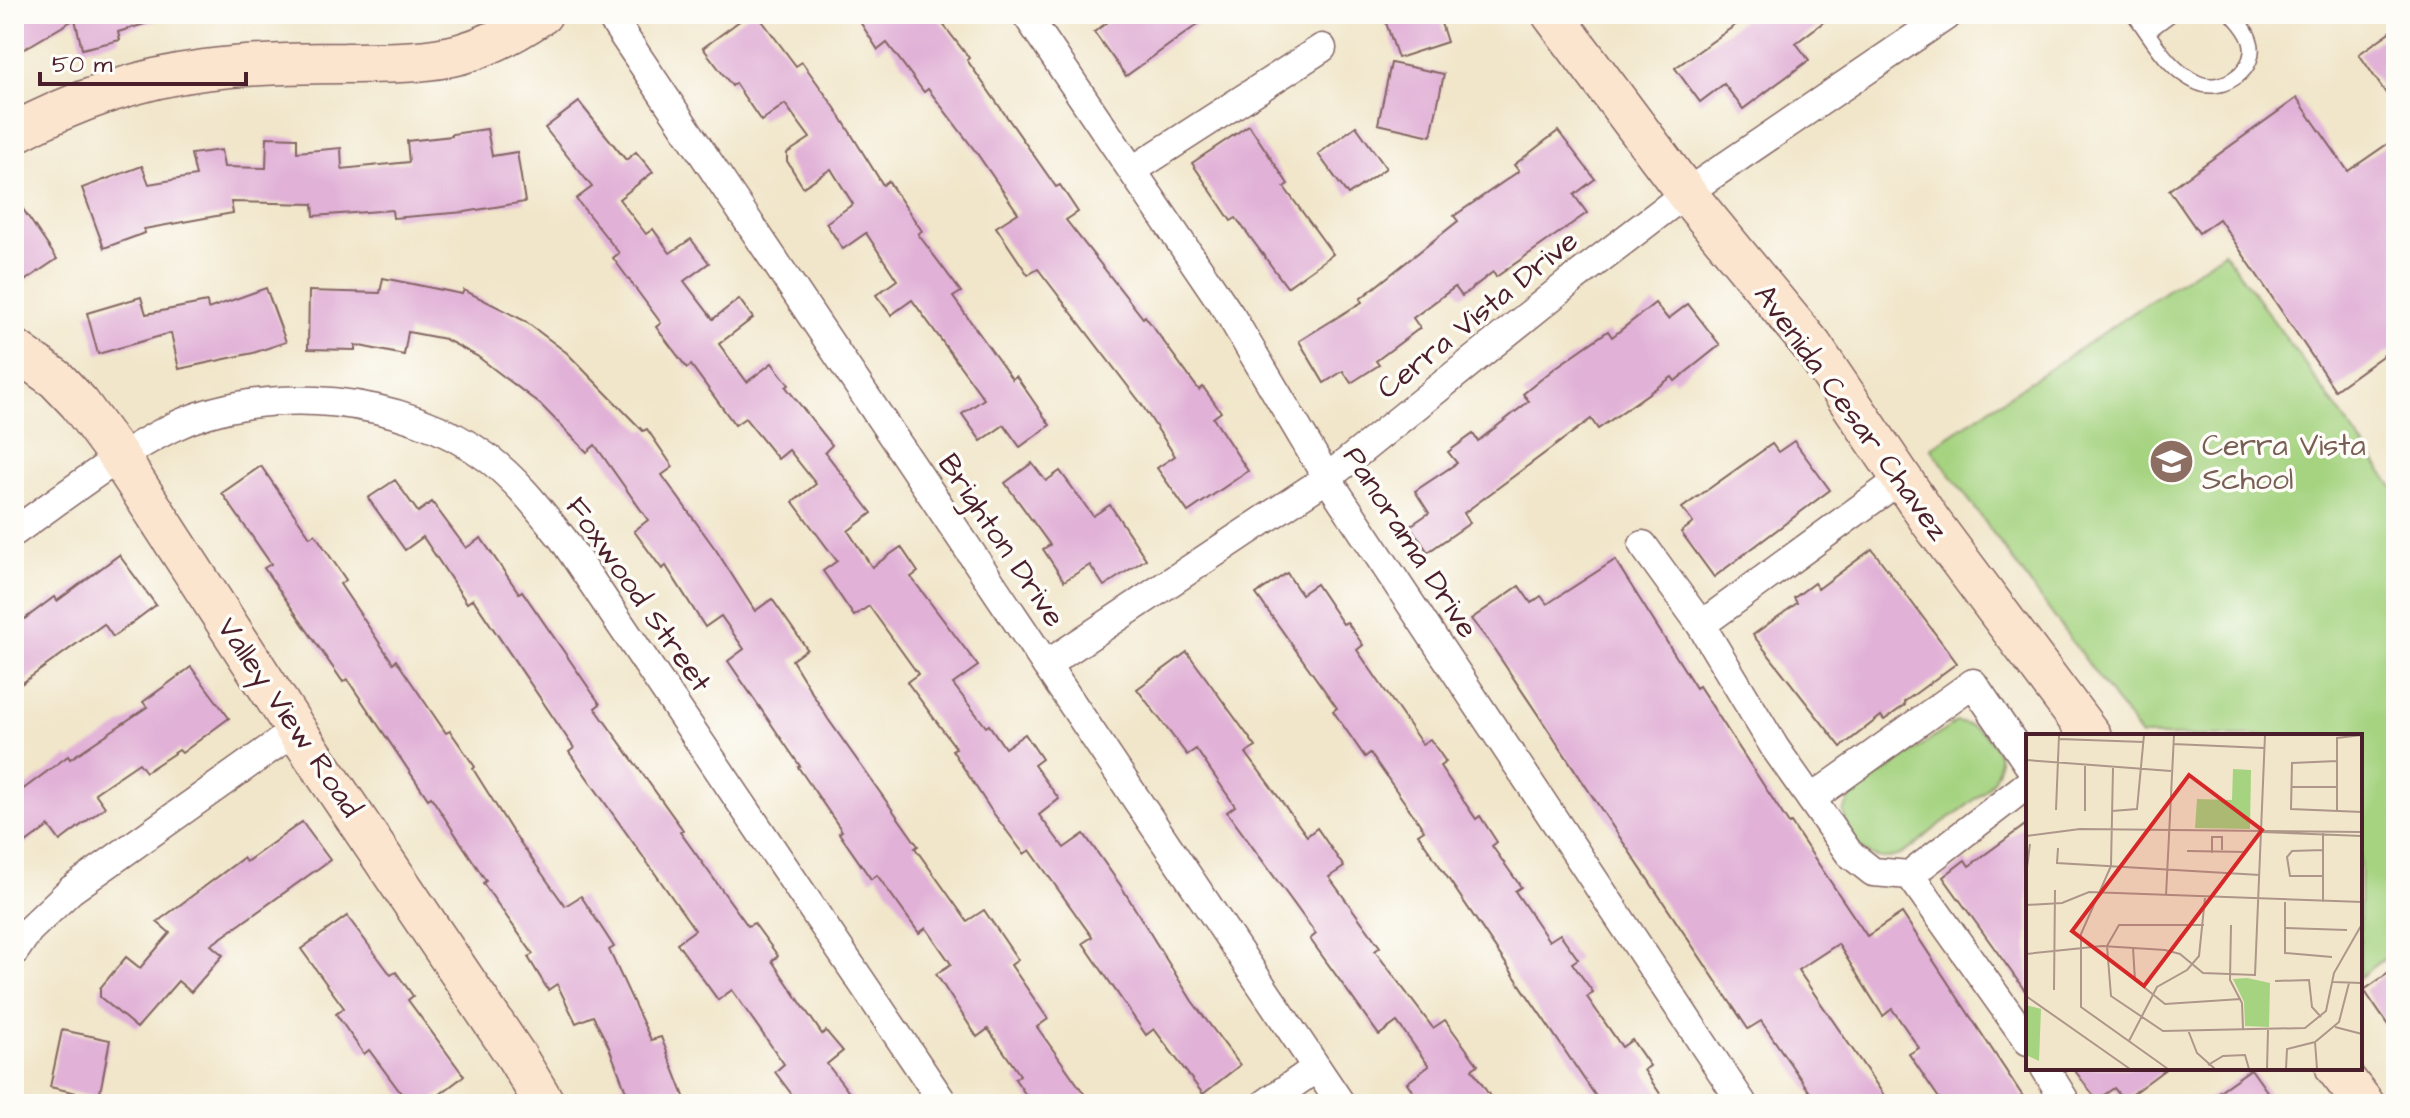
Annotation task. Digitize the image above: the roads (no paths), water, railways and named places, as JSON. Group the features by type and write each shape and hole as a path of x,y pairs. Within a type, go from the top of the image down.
{"street":[{"path":"14,133 70,107 166,77 203,70 281,64 419,62 461,54 496,41 542,14"},
{"name":"Brighton Drive","path":"609,14 1341,1104"},
{"name":"Panorama Drive","path":"1026,14 1232,318 1327,478 1743,1104"},
{"name":"Avenida Cesar Chavez","path":"1552,14 1686,193 1812,346 1931,522 2090,734"},
{"name":"Cerra Vista Drive","path":"1046,665 1327,478 1571,281 1686,193 1949,14"},
{"path":"1133,170 1322,48"},
{"name":"Valley View Road","path":"14,349 56,379 79,403 119,457 296,730 508,1043 545,1104"},
{"name":"Foxwood Street","path":"14,532 119,457 173,427 205,415 248,405 293,400 369,407 416,419 463,440 492,461 528,496 563,539 944,1104"},
{"path":"1701,625 1902,478"},
{"path":"1643,545 1701,625 1775,748 1849,853 1873,872 1910,875 2026,786"},
{"path":"1811,799 1973,683 2026,761"},
{"path":"14,952 29,930 71,890 296,730"},
{"path":"1910,875 2026,1038"},
{"path":"1265,1104 1316,1068"},
{"path":"2046,1070 2067,1104"},
{"path":"2338,1070 2364,1104"}],"lane":[{"path":"2134,14 2180,72 2201,84 2215,86 2229,82 2244,70 2252,51 2250,40 2232,14"},
{"path":"2147,32 2171,14"}],"place":[{"name":"Cerra Vista School","path":"2171,462"}]}
